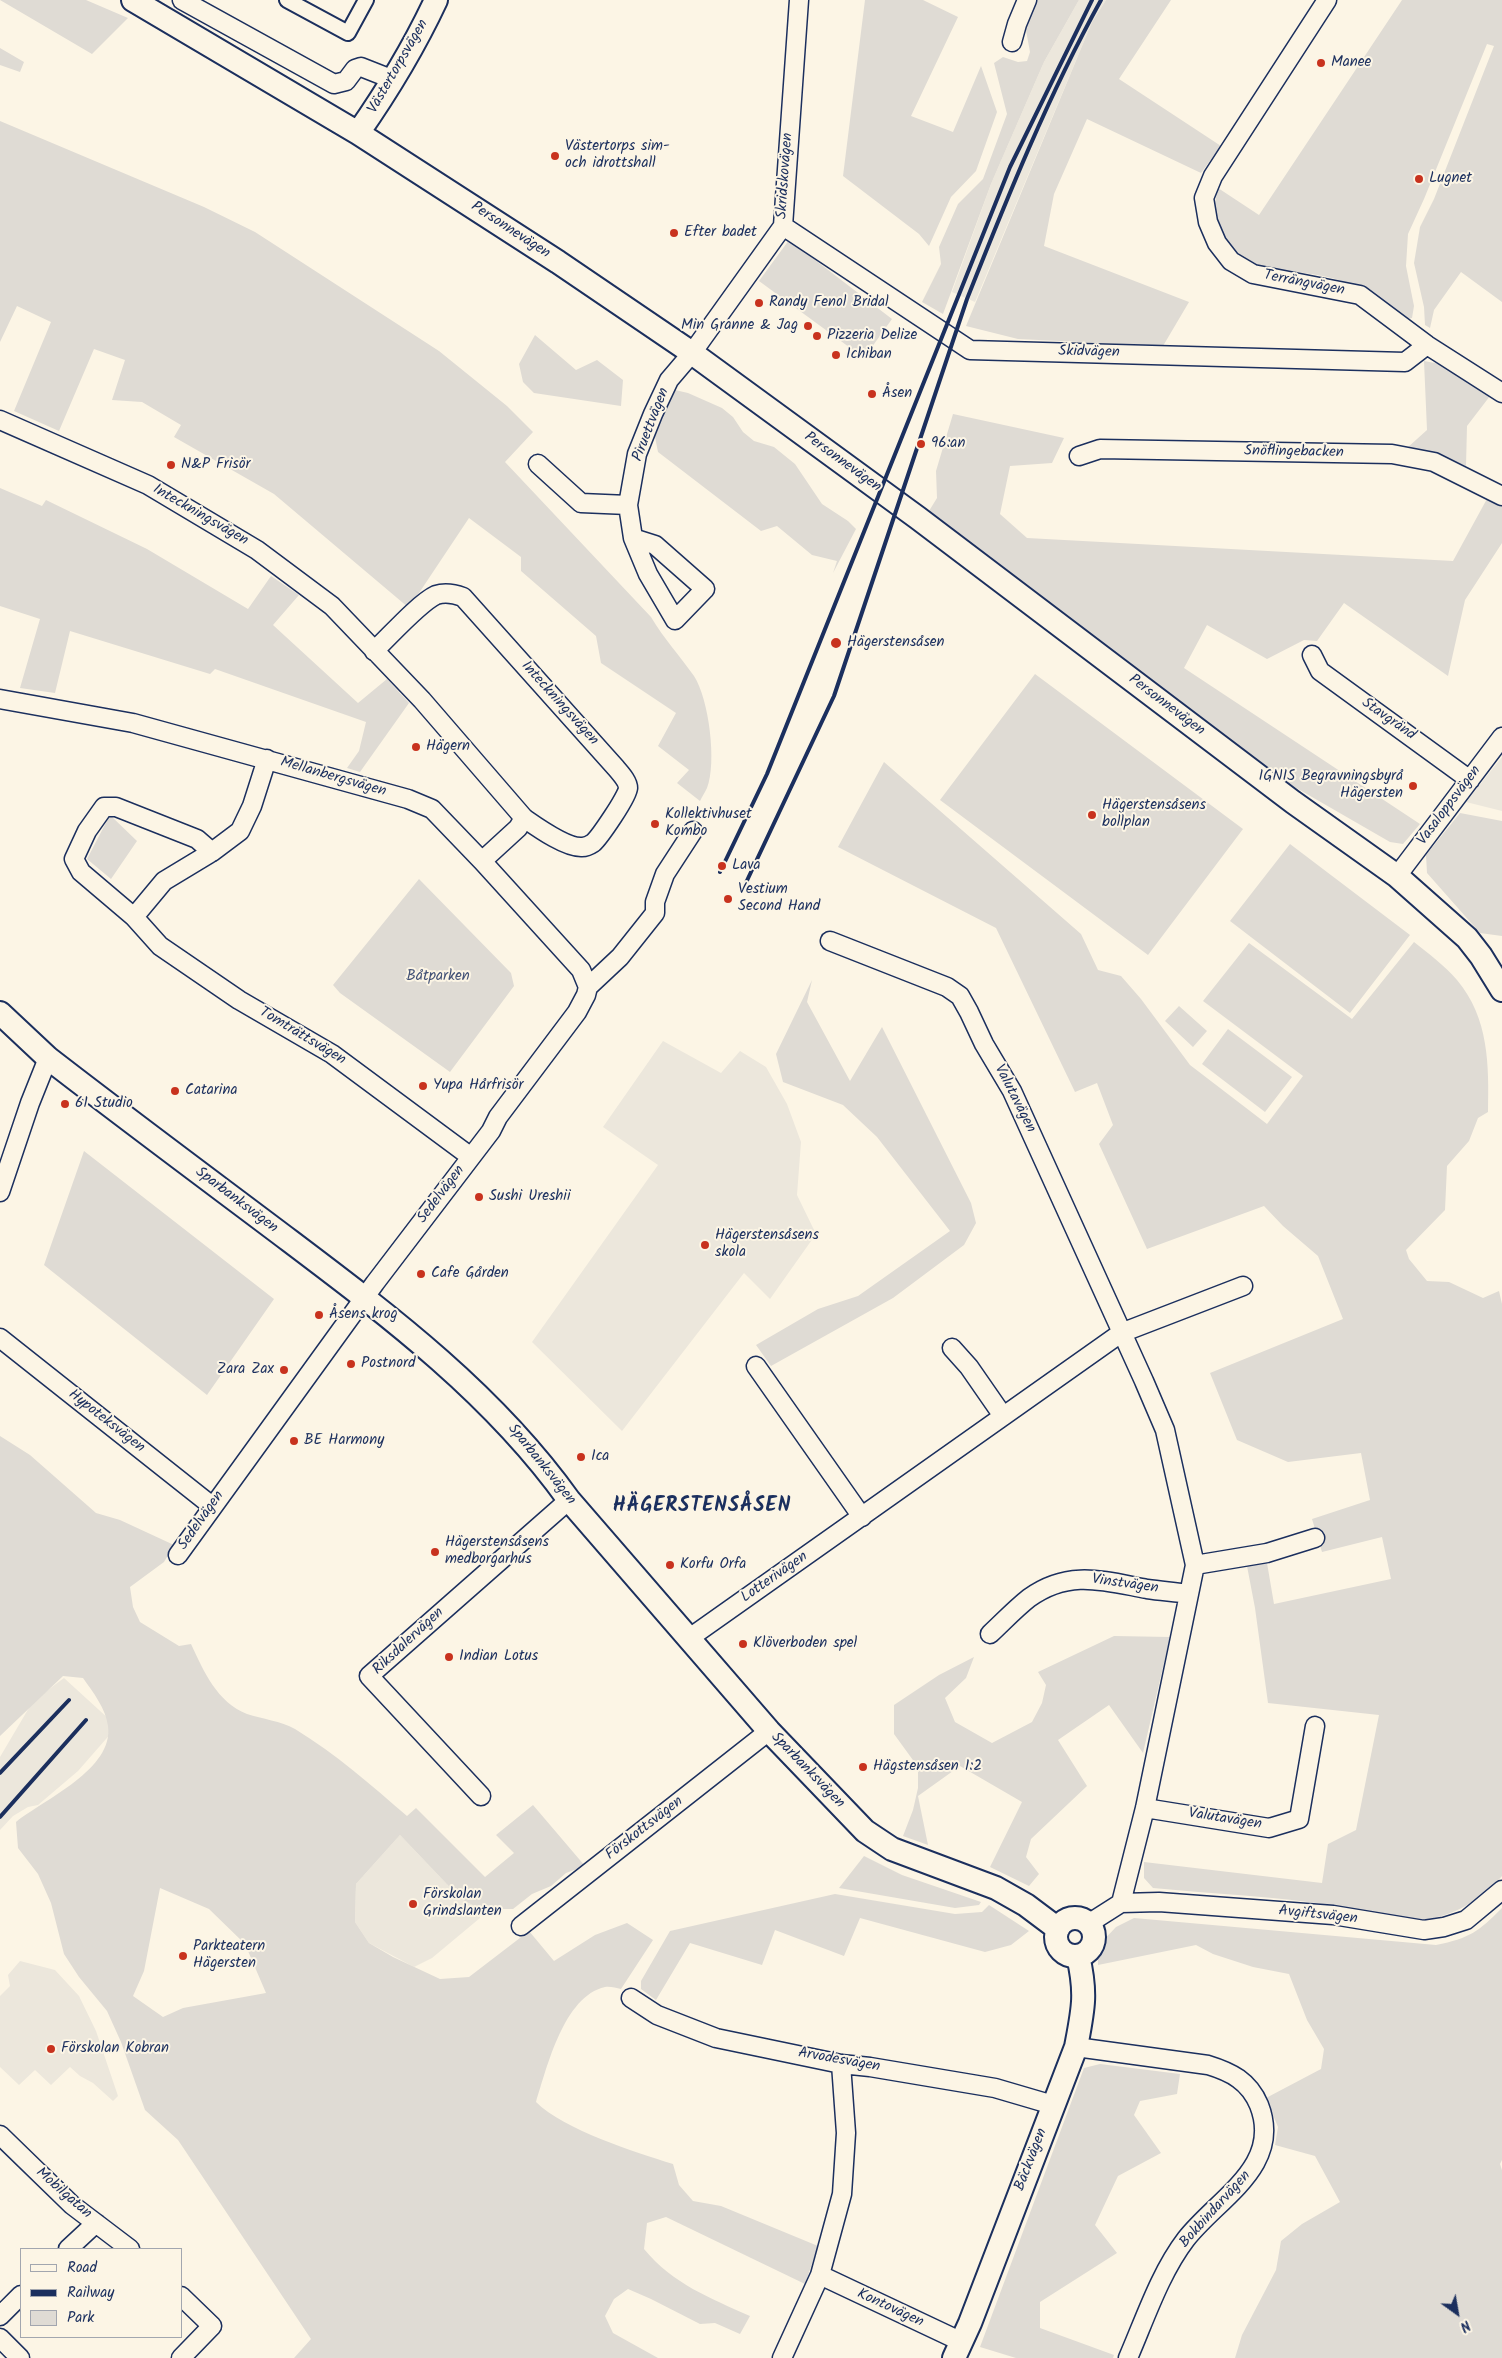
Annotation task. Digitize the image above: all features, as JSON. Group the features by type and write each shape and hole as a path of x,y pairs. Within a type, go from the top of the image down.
{"street":[{"name":"Personnevägen","path":"133,0 358,133 558,262 692,353 918,518 1285,796 1397,876 1467,938 1481,956 1502,990"},
{"path":"182,0 334,84 346,81 354,69 361,67 394,80"},
{"path":"287,0 348,33 366,0"},
{"name":"Västertorpsvägen","path":"358,133 394,80 436,0"},
{"name":"Skridskovägen","path":"692,353 783,226 798,0"},
{"path":"1012,42 1027,0"},
{"name":"Terrängvägen","path":"1327,0 1213,176 1204,198 1208,222 1217,243 1231,261 1253,274 1360,295 1427,345 1502,393"},
{"name":"Skidvägen","path":"783,226 970,350 1405,362 1427,345"},
{"name":"Piruettvägen","path":"633,538 654,545 704,588 676,620 648,574 633,538 628,505 638,454 653,414 669,380 692,353"},
{"name":"Inteckningsvägen","path":"0,420 148,485 257,550 332,606 374,651 434,713 524,818 547,834 576,847 584,847 594,842 620,807 627,794 628,785 616,768 463,597 452,594 436,595 420,607 374,651"},
{"name":"Snöflingebacken","path":"1079,456 1100,449 1392,454 1434,462 1502,496"},
{"path":"538,464 581,503 628,505"},
{"name":"Stavgränd","path":"1312,655 1320,671 1470,780"},
{"name":"Mellanbergsvägen","path":"0,699 133,723 408,799 432,809 482,861 580,970 588,987"},
{"name":"Vasaloppsvägen","path":"1397,876 1502,737"},
{"path":"134,917 164,881 212,852 240,832 252,806 267,759"},
{"name":"Tomträttsvägen","path":"212,852 197,839 116,807 104,807 87,832 74,859 81,872 134,917 160,946 239,1000 332,1054 470,1158"},
{"path":"482,861 518,828 524,818"},
{"name":"Sedelvägen","path":"178,1556 212,1506 365,1297 577,1012 588,987 620,957 655,913 655,902 665,874 693,831"},
{"name":"Valutavägen","path":"830,941 946,986 960,996 984,1044 1012,1091 1165,1430 1195,1565 1146,1808 1121,1903"},
{"name":"Sparbanksvägen","path":"0,1013 48,1058 365,1297 420,1342 512,1428 569,1500 769,1731 874,1839 892,1849 924,1862 996,1888 1026,1904 1058,1930"},
{"path":"0,1192 30,1103 48,1058"},
{"path":"1122,1333 1243,1286"},
{"name":"Lotterivägen","path":"688,1639 1122,1333"},
{"name":"Hypoteksvägen","path":"0,1338 212,1506"},
{"path":"952,1348 969,1367 1003,1416"},
{"path":"756,1366 862,1517"},
{"name":"Riksdalervägen","path":"481,1796 369,1676 569,1500"},
{"path":"1195,1565 1267,1553 1315,1538"},
{"name":"Vinstvägen","path":"990,1634 1030,1598 1050,1586 1075,1580 1104,1579 1148,1589 1189,1594"},
{"name":"Valutavägen","path":"1146,1808 1269,1828 1298,1819 1315,1726"},
{"name":"Förskottsvägen","path":"521,1926 769,1731"},
{"name":"Avgiftsvägen","path":"1121,1903 1159,1902 1333,1915 1424,1930 1444,1927 1466,1920 1502,1890"},
{"path":"1088,1924 1121,1903"},
{"path":"1071,1919 1083,1920 1088,1924 1094,1934 1089,1951 1078,1956 1062,1951 1056,1941 1058,1930 1066,1921 1071,1919"},
{"name":"Bäckvägen","path":"958,2350 1076,2046 1084,2003 1083,1978 1078,1956"},
{"name":"Arvodesvägen","path":"631,1998 657,2016 716,2038 841,2064 870,2067 995,2088 1053,2105"},
{"name":"Bokbindarvägen","path":"1076,2046 1208,2065 1224,2070 1246,2084 1254,2094 1263,2115 1263,2149 1254,2168 1186,2240 1165,2275 1128,2358"},
{"path":"782,2358 820,2275 842,2194 846,2134 841,2064"},
{"name":"Mobilgatan","path":"0,2135 72,2205 129,2248"},
{"path":"69,2248 96,2222"},
{"name":"Kontovägen","path":"820,2275 958,2350"},
{"path":"0,2316 20,2296"},
{"path":"181,2358 212,2326 182,2297"},
{"path":"0,2338 20,2358"}],"shaded area":[{"path":"1079,0 1106,0 1092,22 975,302 952,292 991,184 1044,62"},
{"path":"1502,757 1502,811 1466,802"},
{"name":"Hägerstensåsens skola","path":"663,1041 721,1073 740,1051 766,1067 787,1104 801,1142 797,1195 816,1234 770,1299 744,1273 622,1431 532,1342 658,1165 603,1127"},
{"path":"64,1678 110,1720 113,1731 78,1771 38,1805 28,1807 13,1816 0,1830 0,1757 33,1701"},
{"name":"Förskolan Grindslanten","path":"400,1835 461,1899 480,1909 480,1918 432,1958 414,1967 369,1943 355,1922 356,1884"},
{"name":"Förskolan Kobran","path":"20,1961 55,1970 79,1996 96,2031 118,2096 113,2101 93,2083 80,2076 70,2067 51,2085 35,2070 19,2085 0,2067 0,1996 10,1986 8,1975"}],"green space":[{"path":"0,0 86,0 128,18 92,54"},
{"path":"865,0 923,0 958,17 911,116 953,132 981,66 997,112 976,171 951,197 929,246 919,234 843,176"},
{"path":"1037,0 1079,0 1044,62 991,184 943,314 922,302 941,264 939,247 958,204 983,179 1007,114 994,63 1003,57 1018,62 1027,61 1030,52 1025,25"},
{"path":"1106,0 1171,0 1119,79 1221,146 1201,173 1087,119 1054,194 1044,246 1189,302 1163,346 1018,339 966,326 1092,22"},
{"path":"1402,0 1502,0 1502,302 1461,272 1434,310 1430,328 1425,325 1424,307 1414,263 1420,227 1434,199 1494,46 1487,44 1408,234 1406,266 1414,306 1412,318 1408,319 1351,284 1326,277 1276,269 1246,259 1233,250 1222,236 1214,217 1214,205 1218,188 1259,215"},
{"path":"0,48 24,62 20,72 0,65"},
{"path":"0,121 204,207 255,232 439,351 507,406 533,432 505,462 651,617 694,676 699,686 707,715 711,748 710,777 700,801 677,783 689,770 658,746 676,713 601,663 596,636 521,571 521,557 469,518 409,608 274,494 174,437 181,425 142,402 112,400 125,360 94,349 59,431 14,411 51,322 17,306 0,342"},
{"path":"789,240 892,319 864,358 759,281"},
{"path":"535,335 576,370 597,360 623,380 621,406 534,393 523,382 519,364"},
{"path":"1424,361 1440,364 1490,396 1467,426 1466,466 1434,453 1407,448 1427,430"},
{"path":"675,390 688,393 722,408 733,417 743,432 754,441 774,447 795,464 822,504 848,521 856,529 833,573 837,561 812,555 777,526 761,531 658,452 655,437"},
{"path":"953,414 1064,438 1052,463 1010,466 1000,514 1027,538 1453,561 1488,497 1502,503 1502,543 1465,600 1448,676 1344,603 1317,641 1304,640 1267,659 1207,625 1184,668 1420,824 1403,844 1390,842 1286,782 929,511 937,498 936,471"},
{"path":"0,488 42,506 46,500 147,549 248,609 271,576 299,595 273,625 358,703 387,679 409,703 360,772 347,768 359,751 366,722 215,669 210,674 70,631 55,693 20,688 40,619 0,606"},
{"name":"Hägerstensåsens bollplan","path":"1035,674 1243,829 1148,955 940,800"},
{"path":"884,762 1081,934 1098,970 1121,976 1141,999 1190,1065 1267,1124 1303,1076 1203,1001 1249,943 1352,1019 1414,942 1442,965 1457,980 1468,995 1481,1026 1485,1043 1488,1077 1488,1112 1478,1118 1469,1141 1447,1166 1445,1210 1406,1250 1409,1259 1427,1281 1449,1282 1483,1298 1499,1291 1502,1304 1502,1876 1469,1904 1439,1917 1405,1920 1346,1908 1267,1897 1153,1888 1144,1878 1144,1862 1322,1883 1328,1844 1356,1830 1379,1715 1268,1703 1255,1608 1247,1566 1267,1563 1274,1604 1391,1579 1382,1537 1322,1552 1312,1519 1370,1500 1361,1453 1288,1462 1237,1440 1210,1373 1343,1319 1318,1256 1283,1226 1264,1206 1147,1249 1099,1144 1113,1125 1097,1083 1075,1092 996,928 838,847"},
{"path":"1460,813 1502,821 1502,936 1480,933 1427,873 1426,855"},
{"path":"110,815 137,841 111,879 87,859"},
{"path":"1290,844 1410,935 1350,1013 1230,921"},
{"name":"Båtparken","path":"419,879 511,973 514,986 450,1072 340,993 333,985"},
{"path":"812,980 807,1002 850,1081 882,1027 971,1203 976,1223 964,1245 893,1298 771,1366 756,1345 818,1309 858,1296 950,1231 877,1137 843,1105 783,1082 776,1054"},
{"path":"1179,1006 1207,1031 1193,1047 1165,1021"},
{"path":"1228,1029 1292,1077 1265,1112 1202,1064"},
{"path":"84,1151 274,1299 207,1395 44,1265"},
{"path":"0,1436 30,1455 96,1513 120,1520 174,1545 164,1562 130,1587 133,1607 140,1622 179,1646 191,1644 213,1685 227,1702 237,1709 295,1729 339,1759 407,1816 416,1808 485,1877 514,1853 496,1835 533,1805 585,1866 566,1873 551,1886 532,1894 513,1909 480,1909 461,1899 400,1835 356,1884 355,1922 369,1943 393,1957 440,1979 469,1977 529,1931 554,1961 595,1935 627,1923 653,1940 621,1989 605,1987 591,1993 578,2004 559,2035 536,2102 548,2112 582,2131 673,2164 679,2185 693,2201 721,2206 818,2246 805,2284 666,2217 647,2223 644,2249 667,2272 680,2281 750,2316 740,2334 715,2323 700,2324 628,2289 614,2299 605,2316 613,2333 658,2358 294,2358 311,2339 178,2140 145,2110 121,2042 107,2011 79,1977 64,1954 51,1903 38,1874 18,1848 16,1822 75,1782 100,1756 107,1742 108,1726 102,1707 83,1678 63,1676 0,1736","holes":["160,1888 209,1909 245,1944 266,1993 183,2008 163,2017 133,1996 144,1971"]},
{"path":"1114,1636 1170,1637 1143,1753 1109,1705 1058,1740 1087,1786 1031,1839 1026,1857 1039,1874 1029,1886 990,1867 1022,1802 960,1766 918,1796 928,1845 903,1836 913,1810 918,1788 918,1767 894,1734 894,1705 939,1675 974,1657 966,1678 945,1698 955,1722 992,1743 1032,1722 1042,1703 1046,1685 1038,1672"},
{"path":"864,1856 902,1875 981,1902 979,1905 955,1908 839,1888"},
{"path":"835,1894 955,1914 982,1912 989,1905 1029,1931 1011,1945 985,1952 860,1918 844,1956 775,1930 762,1965 690,1943 656,2000 641,1989 641,1981 670,1931"},
{"path":"1502,1908 1502,2160 1500,2164 1502,2170 1502,2358 1235,2358 1242,2335 1276,2270 1281,2241 1302,2224 1340,2202 1315,2156 1275,2145 1278,2127 1266,2098 1321,2069 1324,2049 1307,2020 1289,1974 1253,1967 1213,1954 1196,1945 1098,1965 1098,1946 1116,1927 1134,1918 1436,1945 1457,1940 1473,1933"},
{"path":"1100,2064 1180,2074 1177,2094 1140,2101 1134,2115 1161,2153 1118,2176 1095,2225 1117,2253 1040,2302 1040,2328 1114,2355 1113,2358 1016,2358 980,2347 1084,2068"}],"railway":[{"path":"720,872 767,774 1010,167 1092,0"},
{"path":"743,889 834,696 967,299 982,261 1046,110 1101,0"},
{"path":"0,1773 69,1700"},
{"path":"0,1817 86,1720"}],"place":[{"name":"Manee","path":"1321,63"},
{"name":"Västertorps sim- och idrottshall","path":"555,156"},
{"name":"Lugnet","path":"1419,179"},
{"name":"Efter badet","path":"674,233"},
{"name":"Randy Fenol Bridal","path":"759,303"},
{"name":"Min Granne & Jag","path":"808,326"},
{"name":"Pizzeria Delize","path":"817,336"},
{"name":"Ichiban","path":"836,355"},
{"name":"Åsen","path":"872,394"},
{"name":"96:an","path":"921,444"},
{"name":"N&P Frisör","path":"171,465"},
{"name":"Hägerstensåsen","path":"836,643"},
{"name":"Hägern","path":"416,747"},
{"name":"IGNIS Begravningsbyrå Hägersten","path":"1413,786"},
{"name":"Hägerstensåsens bollplan","path":"1092,815"},
{"name":"Kollektivhuset Kombo","path":"655,824"},
{"name":"Lava","path":"722,866"},
{"name":"Vestium Second Hand","path":"728,899"},
{"name":"Yupa Hårfrisör","path":"423,1086"},
{"name":"Catarina","path":"175,1091"},
{"name":"61 Studio","path":"65,1104"},
{"name":"Sushi Ureshii","path":"479,1197"},
{"name":"Hägerstensåsens skola","path":"705,1245"},
{"name":"Cafe Gården","path":"421,1274"},
{"name":"Åsens krog","path":"319,1315"},
{"name":"Postnord","path":"351,1364"},
{"name":"Zara Zax","path":"284,1370"},
{"name":"BE Harmony","path":"294,1441"},
{"name":"Ica","path":"581,1457"},
{"name":"Hägerstensåsens medborgarhus","path":"435,1552"},
{"name":"Korfu Orfa","path":"670,1565"},
{"name":"Klöverboden spel","path":"743,1644"},
{"name":"Indian Lotus","path":"449,1657"},
{"name":"Hägstensåsen 1:2","path":"863,1767"},
{"name":"Förskolan Grindslanten","path":"413,1904"},
{"name":"Parkteatern Hägersten","path":"183,1956"},
{"name":"Förskolan Kobran","path":"51,2049"}],"district":[{"name":"HÄGERSTENSÅSEN","path":"702,1508"}]}
